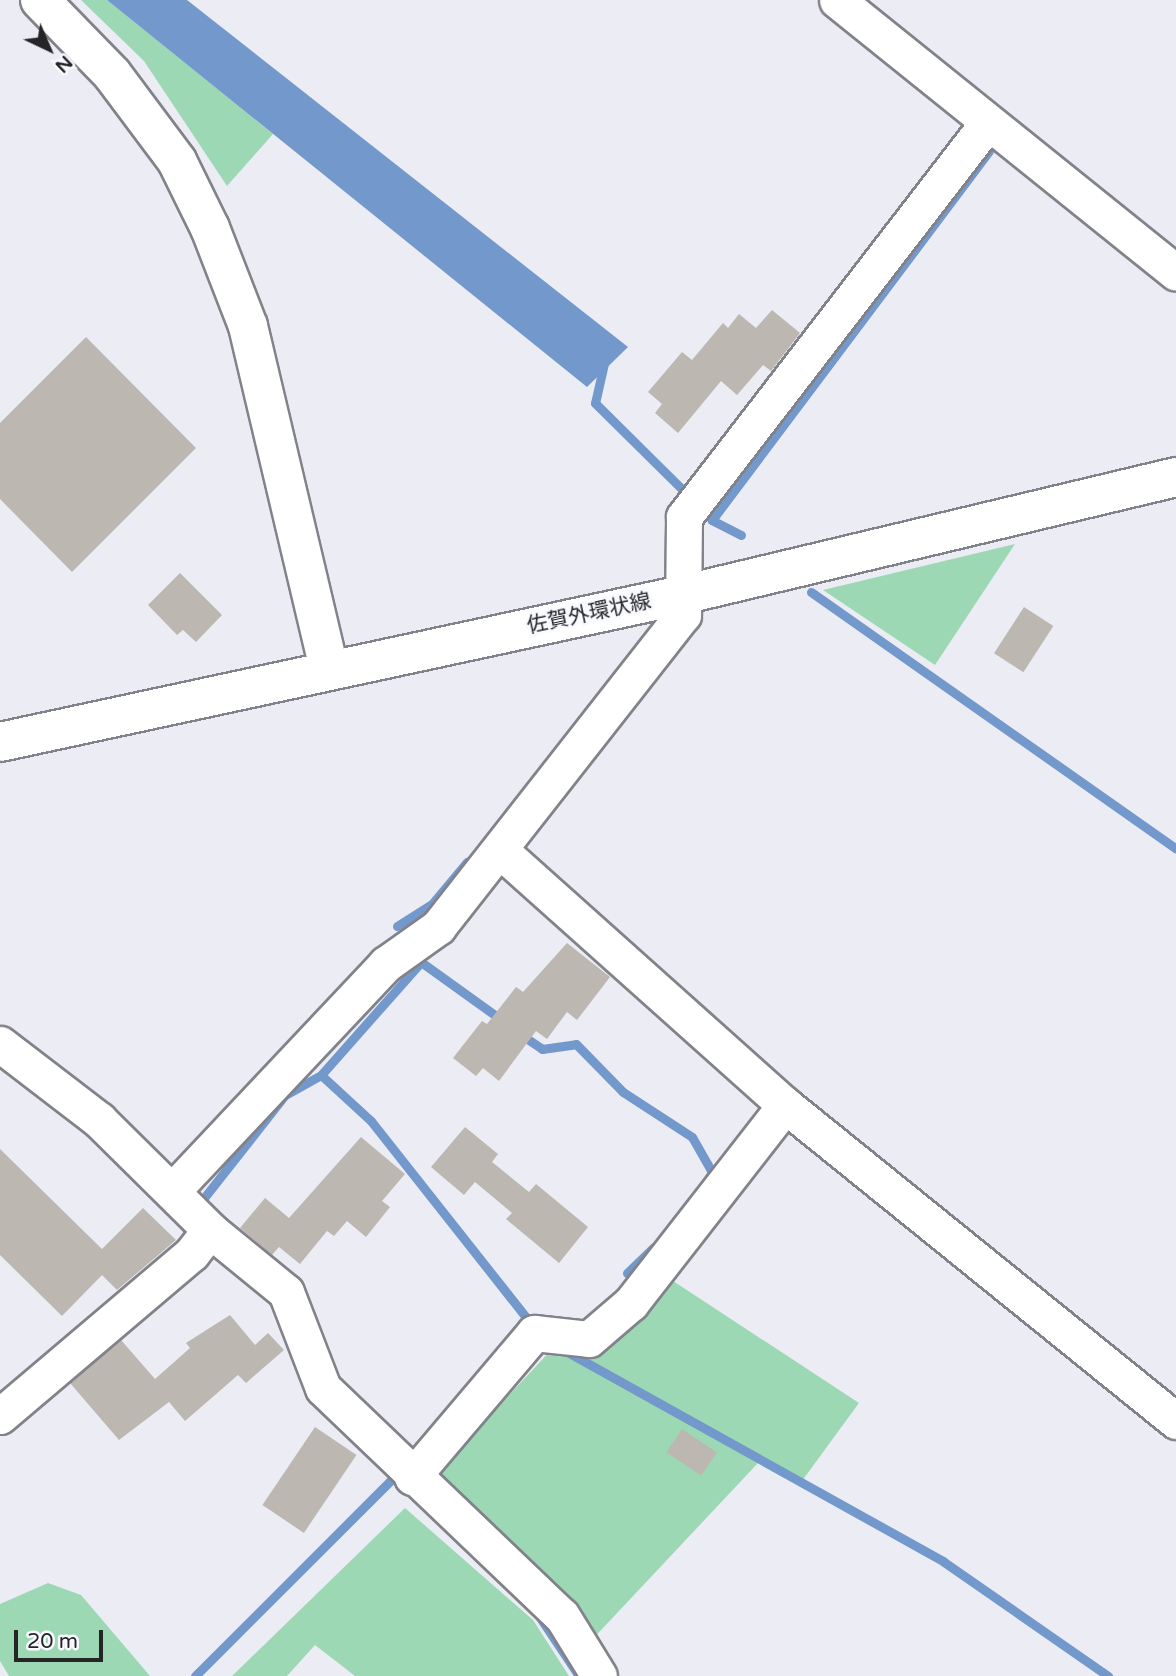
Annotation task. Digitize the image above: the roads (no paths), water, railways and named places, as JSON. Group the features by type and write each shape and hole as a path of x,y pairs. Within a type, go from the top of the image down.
{"main road":[{"path":"40,0 112,74 177,161 210,228 248,326 329,669"},
{"name":"佐賀外環状線","path":"0,742 682,595 1176,477"}],"street":[{"path":"837,0 1176,273"},
{"path":"0,1416 192,1217 386,964 438,927 502,852 684,615 684,517 989,122"},
{"path":"502,852 785,1105 1176,1421"},
{"path":"0,1044 192,1217 286,1292 323,1388 412,1477 562,1616 599,1676"},
{"path":"412,1477 534,1333 589,1339 631,1303 785,1105"}],"water":[{"path":"107,0 187,0 628,347 587,387"}],"waterway":[{"path":"741,535 712,520 989,151"},
{"path":"605,359 595,403 685,492"},
{"path":"811,592 1176,849"},
{"path":"397,926 432,904 467,862"},
{"path":"196,1208 285,1095 321,1075 421,962 503,1021"},
{"path":"520,1034 542,1049 576,1044 623,1092 692,1137 712,1172 708,1179"},
{"path":"321,1075 371,1121 525,1316"},
{"path":"627,1273 654,1247"},
{"path":"562,1349 944,1562 1108,1676"},
{"path":"195,1676 393,1478"},
{"path":"537,1613 579,1676"}]}
